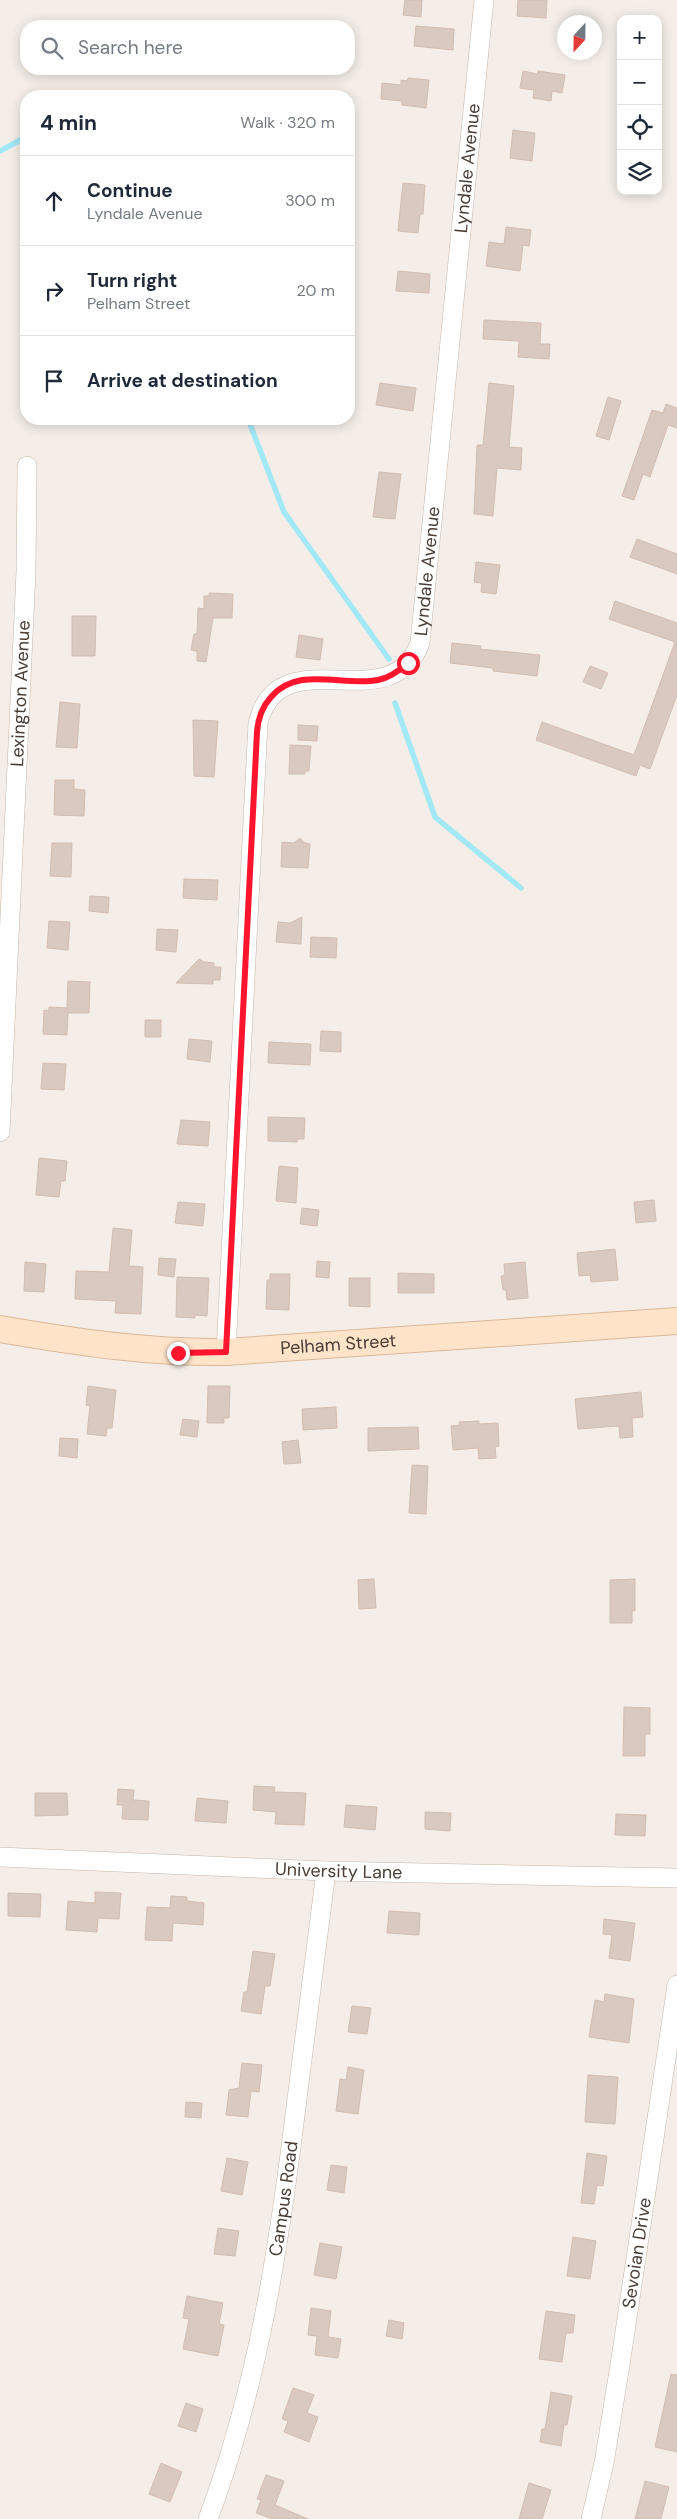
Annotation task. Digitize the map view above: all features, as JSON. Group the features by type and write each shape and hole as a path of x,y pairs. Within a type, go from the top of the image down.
{"street":[{"name":"Lyndale Avenue","path":"226,1352 258,723 268,701 285,685 304,679 379,680 402,669 413,657 420,643 484,0"},
{"name":"Lexington Avenue","path":"0,1132 26,572 27,466"},
{"name":"Pelham Street","path":"0,1329 132,1349 178,1353 226,1352 677,1321"},
{"name":"University Lane","path":"0,1857 326,1871 677,1878"},
{"name":"Campus Road","path":"208,2519 226,2472 253,2374 280,2240 326,1871"},
{"name":"Sevoian Drive","path":"590,2519 604,2463 617,2385 677,1986"}],"building":[{"path":"405,0 422,0 421,17 403,15"},
{"path":"518,0 547,0 546,18 517,16"},
{"path":"416,26 454,29 453,50 414,46"},
{"path":"523,71 537,74 538,71 565,75 562,93 552,91 551,101 533,98 534,90 520,88"},
{"path":"408,78 429,80 426,108 402,105 402,101 381,99 382,83 401,85 401,80 407,81"},
{"path":"513,130 535,133 532,161 510,158"},
{"path":"403,183 425,185 423,214 420,214 418,233 398,231"},
{"path":"506,227 531,230 529,246 523,245 520,271 486,266 489,242 504,244"},
{"path":"398,271 430,274 429,293 396,291"},
{"path":"484,320 541,323 540,344 550,344 549,359 518,357 519,341 483,339"},
{"path":"380,383 416,388 413,411 376,405"},
{"path":"489,383 514,386 509,447 522,448 521,470 497,468 493,516 474,514 477,445 483,445"},
{"path":"608,397 621,401 609,440 596,436"},
{"path":"666,404 677,408 677,428 668,425 650,477 643,474 634,500 622,496 652,410 663,413"},
{"path":"379,472 401,474 395,519 373,517"},
{"path":"637,539 677,554 677,574 630,557"},
{"path":"476,562 500,565 496,594 481,592 482,583 474,582"},
{"path":"209,593 233,594 232,618 213,618 206,662 197,661 197,651 191,650 194,634 197,634 198,608 204,609 204,596 209,596"},
{"path":"615,601 677,623 677,695 650,769 640,765 636,776 536,740 542,722 634,755 675,642 609,619"},
{"path":"72,616 96,616 95,656 72,656"},
{"path":"299,635 323,639 320,660 296,657"},
{"path":"452,643 481,646 480,649 540,655 537,676 493,671 493,668 450,663"},
{"path":"590,666 608,673 601,689 583,682"},
{"path":"60,702 80,704 77,748 56,747"},
{"path":"193,720 218,721 214,777 194,776"},
{"path":"298,725 318,726 317,741 298,740"},
{"path":"290,745 311,746 309,771 305,771 305,774 289,774"},
{"path":"55,780 74,780 74,789 85,790 84,816 54,815"},
{"path":"300,838 305,843 310,844 308,868 281,867 282,842 294,843"},
{"path":"52,843 72,843 71,877 50,876"},
{"path":"184,879 218,880 217,900 183,898"},
{"path":"90,896 109,897 108,913 89,911"},
{"path":"302,917 301,944 276,942 278,922 290,923"},
{"path":"49,921 70,922 68,950 47,948"},
{"path":"157,929 178,930 176,952 156,950"},
{"path":"311,937 337,938 336,958 310,957"},
{"path":"199,959 204,962 214,963 214,967 221,967 220,980 213,980 213,984 176,983"},
{"path":"68,981 90,982 89,1013 68,1013 67,1035 43,1034 44,1010 49,1011 49,1007 67,1008"},
{"path":"145,1020 161,1020 161,1037 145,1037"},
{"path":"321,1031 341,1032 341,1052 320,1051"},
{"path":"189,1039 212,1041 210,1062 187,1059"},
{"path":"269,1042 311,1044 310,1065 268,1063"},
{"path":"43,1063 66,1064 64,1090 41,1089"},
{"path":"268,1117 305,1118 304,1139 298,1139 297,1142 268,1141"},
{"path":"181,1120 210,1122 208,1146 177,1144"},
{"path":"39,1158 67,1161 65,1181 61,1181 59,1197 36,1195"},
{"path":"279,1166 298,1168 296,1203 276,1201"},
{"path":"654,1200 656,1221 636,1223 634,1202"},
{"path":"178,1202 205,1204 203,1226 175,1223"},
{"path":"302,1208 319,1210 317,1226 300,1224"},
{"path":"113,1228 132,1230 129,1266 143,1267 141,1314 115,1313 116,1301 75,1299 76,1271 109,1272"},
{"path":"615,1249 618,1280 591,1282 590,1275 579,1276 577,1253"},
{"path":"159,1258 176,1259 174,1277 158,1275"},
{"path":"317,1261 330,1262 329,1278 316,1277"},
{"path":"25,1262 46,1264 44,1292 24,1291"},
{"path":"525,1262 528,1298 507,1300 501,1276 505,1275 504,1264"},
{"path":"398,1273 434,1274 434,1293 398,1293"},
{"path":"270,1274 290,1274 289,1310 266,1309 267,1280 270,1280"},
{"path":"177,1277 209,1278 207,1316 195,1315 195,1318 176,1317"},
{"path":"349,1278 370,1278 370,1307 349,1306"},
{"path":"88,1386 116,1390 112,1428 107,1428 106,1436 87,1434 90,1406 86,1405"},
{"path":"208,1386 230,1386 229,1418 224,1418 224,1423 207,1423"},
{"path":"641,1392 643,1417 632,1418 633,1437 620,1438 619,1426 578,1429 575,1399"},
{"path":"336,1407 337,1428 303,1430 302,1409"},
{"path":"183,1419 199,1421 197,1437 180,1435"},
{"path":"479,1421 479,1424 498,1423 499,1446 495,1447 496,1458 479,1459 478,1448 453,1450 451,1426 459,1425 459,1422"},
{"path":"418,1427 419,1449 368,1451 368,1428"},
{"path":"60,1438 78,1439 77,1458 59,1456"},
{"path":"298,1440 301,1463 284,1464 282,1442"},
{"path":"412,1465 428,1466 426,1514 409,1513"},
{"path":"374,1579 376,1608 359,1609 358,1580"},
{"path":"635,1579 635,1611 632,1611 632,1623 610,1623 610,1580"},
{"path":"624,1707 650,1708 650,1734 645,1734 645,1756 623,1756"},
{"path":"254,1786 275,1787 274,1792 306,1793 304,1825 275,1824 276,1812 253,1810"},
{"path":"118,1789 134,1790 133,1800 149,1801 148,1820 122,1819 123,1805 117,1805"},
{"path":"35,1793 67,1793 68,1815 35,1816"},
{"path":"197,1798 228,1801 226,1823 195,1821"},
{"path":"346,1805 377,1807 375,1830 344,1827"},
{"path":"425,1812 451,1813 450,1831 425,1829"},
{"path":"616,1814 646,1815 645,1836 615,1835"},
{"path":"95,1892 121,1893 119,1919 98,1918 97,1932 66,1930 68,1901 95,1903"},
{"path":"8,1893 41,1894 40,1917 8,1916"},
{"path":"171,1896 187,1897 187,1901 204,1903 203,1925 173,1923 172,1941 145,1940 147,1907 170,1908"},
{"path":"389,1911 420,1913 419,1935 387,1933"},
{"path":"604,1919 635,1923 630,1961 609,1958 612,1935 603,1934"},
{"path":"253,1951 275,1954 270,1986 265,1986 261,2014 241,2011 244,1992 247,1992"},
{"path":"605,1994 634,1999 629,2043 589,2037 595,2000 604,2002"},
{"path":"352,2006 371,2008 367,2034 348,2032"},
{"path":"242,2063 262,2065 259,2092 251,2091 248,2117 226,2115 229,2090 239,2088"},
{"path":"348,2067 364,2070 358,2114 336,2111 340,2079 346,2080"},
{"path":"588,2075 618,2077 615,2124 585,2122"},
{"path":"186,2102 202,2103 201,2118 185,2117"},
{"path":"587,2153 607,2156 603,2186 597,2185 594,2204 581,2203"},
{"path":"227,2158 248,2162 242,2195 221,2191"},
{"path":"331,2165 347,2167 344,2193 327,2190"},
{"path":"218,2228 239,2231 235,2256 214,2254"},
{"path":"573,2237 596,2241 590,2279 567,2276"},
{"path":"320,2243 342,2247 336,2279 314,2275"},
{"path":"187,2296 223,2303 219,2324 224,2325 218,2356 183,2349 189,2319 183,2318"},
{"path":"311,2308 331,2311 328,2337 341,2339 338,2358 315,2355 317,2336 308,2335"},
{"path":"546,2311 575,2315 573,2333 566,2333 562,2362 539,2359"},
{"path":"389,2320 404,2323 402,2339 386,2336"},
{"path":"671,2374 677,2375 677,2452 655,2447"},
{"path":"293,2388 314,2395 307,2413 318,2417 309,2442 284,2432 288,2421 282,2419"},
{"path":"551,2392 572,2396 567,2425 564,2425 561,2446 540,2442 542,2429 545,2429"},
{"path":"186,2403 203,2409 196,2432 178,2426"},
{"path":"161,2463 182,2472 170,2502 149,2494"},
{"path":"266,2475 284,2481 275,2505 308,2519 273,2519 256,2513 261,2500 257,2499"},
{"path":"645,2481 669,2487 661,2519 635,2519"},
{"path":"529,2483 551,2490 542,2519 519,2519"}],"waterway":[{"path":"0,151 20,140"},
{"path":"250,425 284,512 389,659"},
{"path":"395,703 435,817 521,888"}],"route":[{"path":"178,1353 226,1352 257,732 260,715 263,708 278,690 294,681 304,679 379,680 395,674 408,663"}]}
